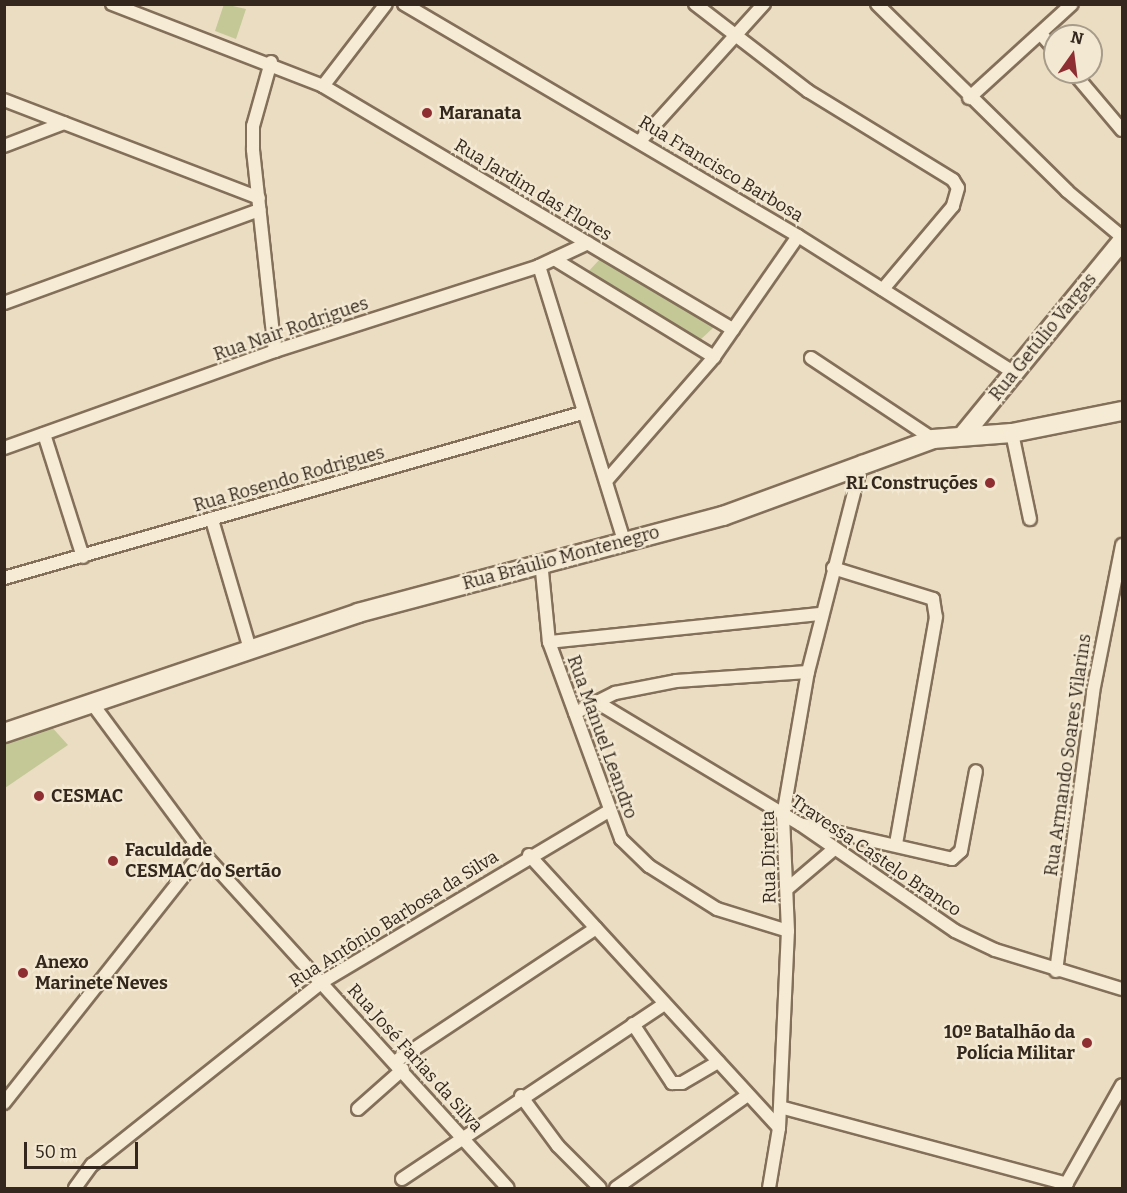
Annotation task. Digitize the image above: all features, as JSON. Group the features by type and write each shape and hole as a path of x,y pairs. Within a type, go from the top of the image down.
{"street":[{"name":"Rua Jardim das Flores","path":"112,4 271,62 323,86 734,329"},
{"path":"323,86 386,4"},
{"name":"Rua Francisco Barbosa","path":"404,4 798,236 1015,373"},
{"path":"695,4 736,40 958,188 953,206 882,289"},
{"path":"640,141 736,40 764,4"},
{"path":"969,98 1072,4"},
{"path":"881,6 969,98 1122,239"},
{"path":"271,62 253,126 274,351"},
{"path":"1083,84 1122,130"},
{"path":"4,100 260,204"},
{"path":"4,146 64,123"},
{"path":"4,303 260,204"},
{"path":"606,481 714,357 798,236"},
{"name":"Rua Getúlio Vargas","path":"964,434 1122,239"},
{"name":"Rua Nair Rodrigues","path":"4,448 274,351 539,266 588,243"},
{"path":"554,259 714,357"},
{"path":"539,266 582,413 624,540"},
{"path":"811,358 933,439"},
{"name":"Rua Bráulio Montenegro","path":"4,733 250,649 542,561 723,516 862,462 933,439 964,434 1012,433 1122,411"},
{"name":"Rua Rosendo Rodrigues","path":"4,578 582,413"},
{"path":"1012,433 1030,519"},
{"path":"44,434 83,557"},
{"name":"Rua Direita","path":"769,1188 779,1128 788,931 783,816 808,672 821,614 862,462"},
{"path":"212,520 250,649"},
{"name":"Rua Armando Soares Vilarins","path":"1056,971 1093,692 1122,545"},
{"name":"Rua Manuel Leandro","path":"542,561 549,642 607,812 621,839 649,866 717,909 788,931"},
{"path":"833,568 933,599 936,617 896,845"},
{"path":"549,642 821,614"},
{"path":"575,714 595,701 676,681 808,672"},
{"name":"Travessa Castelo Branco","path":"595,701 783,816 800,824 955,931 1056,971 1122,988"},
{"name":"Rua José Farias da Silva","path":"91,702 202,852 399,1065 508,1188"},
{"path":"800,824 952,859 959,855 976,771"},
{"name":"Rua Antônio Barbosa da Silva","path":"75,1188 92,1166 322,982 529,855 607,812"},
{"path":"787,889 834,849"},
{"path":"4,1103 202,852"},
{"path":"529,855 779,1128"},
{"path":"358,1109 399,1065 596,928"},
{"path":"402,1179 521,1096 664,1004"},
{"path":"633,1024 672,1083 682,1083 717,1062"},
{"path":"780,1107 1065,1186 1122,1085"},
{"path":"616,1188 748,1095"},
{"path":"521,1096 558,1146 600,1188"}],"green space":[{"path":"224,4 246,9 236,39 215,31"},
{"path":"600,259 714,327 699,341 587,273"},
{"path":"49,724 68,745 5,788 5,742"}],"place":[{"name":"Maranata","path":"427,113"},
{"name":"RL Construções","path":"990,483"},
{"name":"CESMAC","path":"39,796"},
{"name":"Faculdade CESMAC do Sertão","path":"113,861"},
{"name":"Anexo Marinete Neves","path":"23,973"},
{"name":"10º Batalhão da Polícia Militar","path":"1087,1043"}]}
